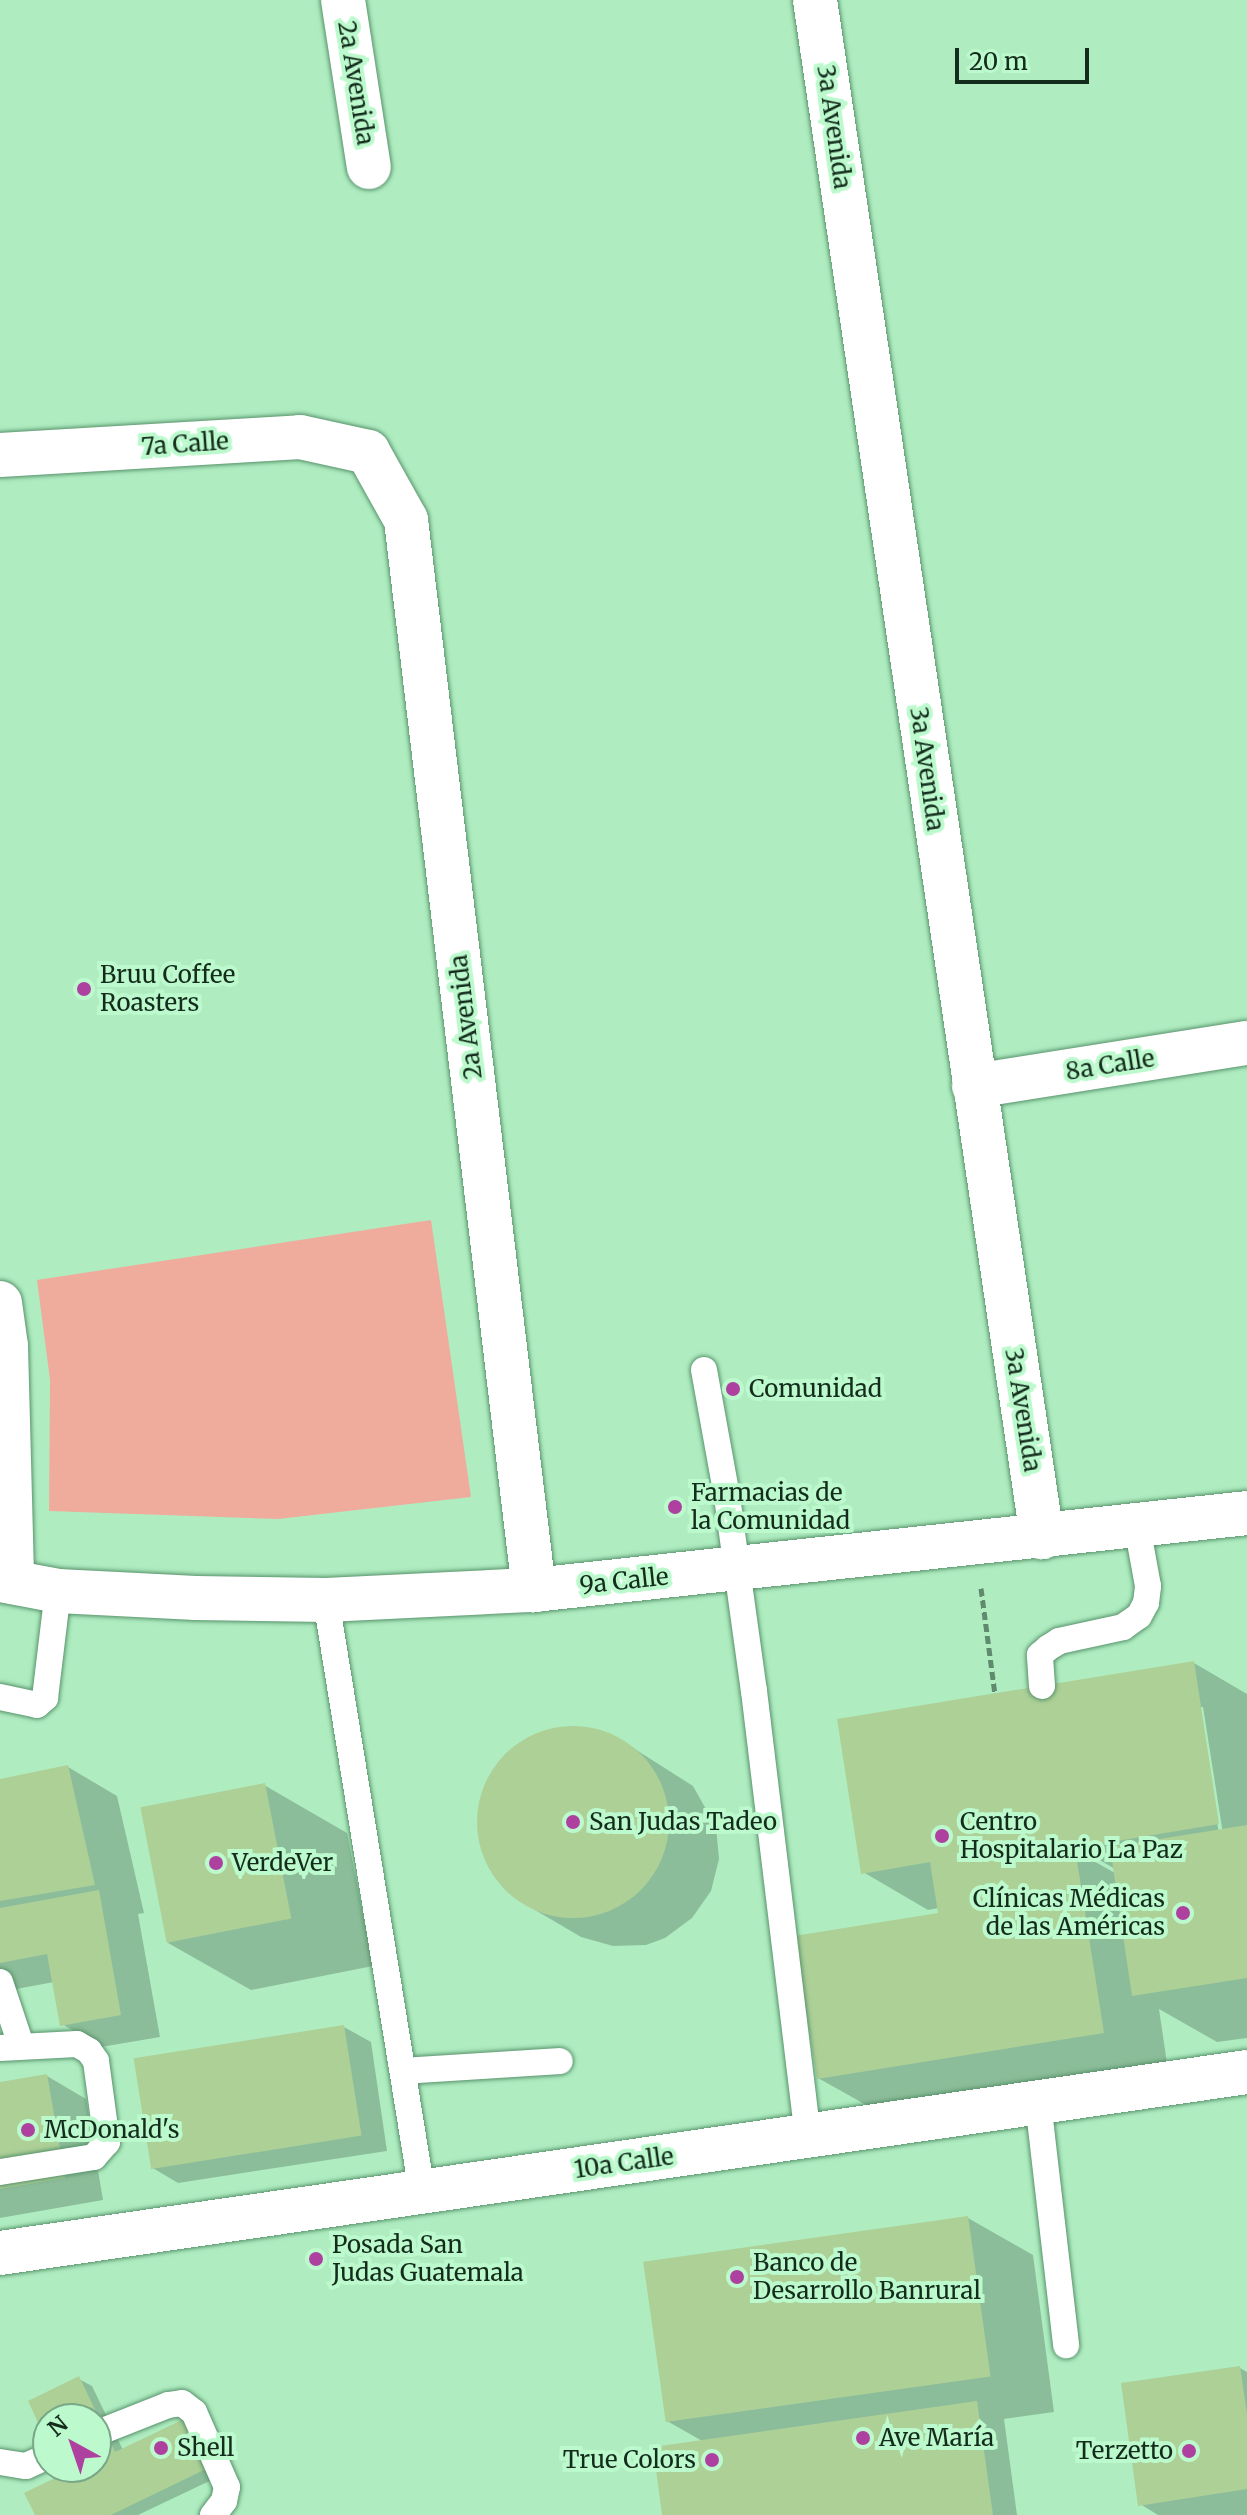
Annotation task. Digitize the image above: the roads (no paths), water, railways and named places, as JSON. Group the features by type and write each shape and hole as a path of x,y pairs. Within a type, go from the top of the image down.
{"street":[{"name":"2a Avenida","path":"343,0 369,167"},
{"name":"3a Avenida","path":"815,0 1042,1537"},
{"name":"7a Calle","path":"0,455 300,437 368,452"},
{"name":"2a Avenida","path":"368,452 406,520 534,1590"},
{"name":"8a Calle","path":"974,1086 1247,1043"},
{"path":"0,1303 6,1346 6,1581"},
{"name":"9a Calle","path":"6,1581 58,1591 326,1600 534,1590 1247,1513"},
{"name":"10a Calle","path":"0,2253 1247,2072"}],"lane":[{"path":"704,1370 737,1570 808,2136"},
{"path":"1042,1686 1040,1655 1048,1648 1059,1641 1123,1627 1139,1616 1146,1603 1148,1586 1137,1526"},
{"path":"0,1697 37,1705 45,1698 58,1591"},
{"path":"326,1600 422,2192"},
{"path":"0,1982 11,2046 77,2044 89,2051 96,2061 107,2142 94,2157 0,2172"},
{"path":"403,2071 560,2061"},
{"path":"1038,2102 1066,2345"},
{"path":"112,2427 168,2405 182,2403 194,2412 227,2487 224,2501 213,2515"},
{"path":"0,2462 26,2466 32,2463"}],"place":[{"name":"Bruu Coffee Roasters","path":"84,989"},
{"name":"Comunidad","path":"733,1389"},
{"name":"Farmacias de la Comunidad","path":"675,1507"},
{"name":"San Judas Tadeo","path":"573,1822"},
{"name":"Centro Hospitalario La Paz","path":"942,1836"},
{"name":"VerdeVer","path":"216,1863"},
{"name":"Clínicas Médicas de las Américas","path":"1183,1913"},
{"name":"McDonald's","path":"28,2130"},
{"name":"Posada San Judas Guatemala","path":"316,2259"},
{"name":"Banco de Desarrollo Banrural","path":"737,2277"},
{"name":"Ave María","path":"863,2438"},
{"name":"Shell","path":"161,2448"},
{"name":"Terzetto","path":"1189,2451"},
{"name":"True Colors","path":"712,2460"}]}
